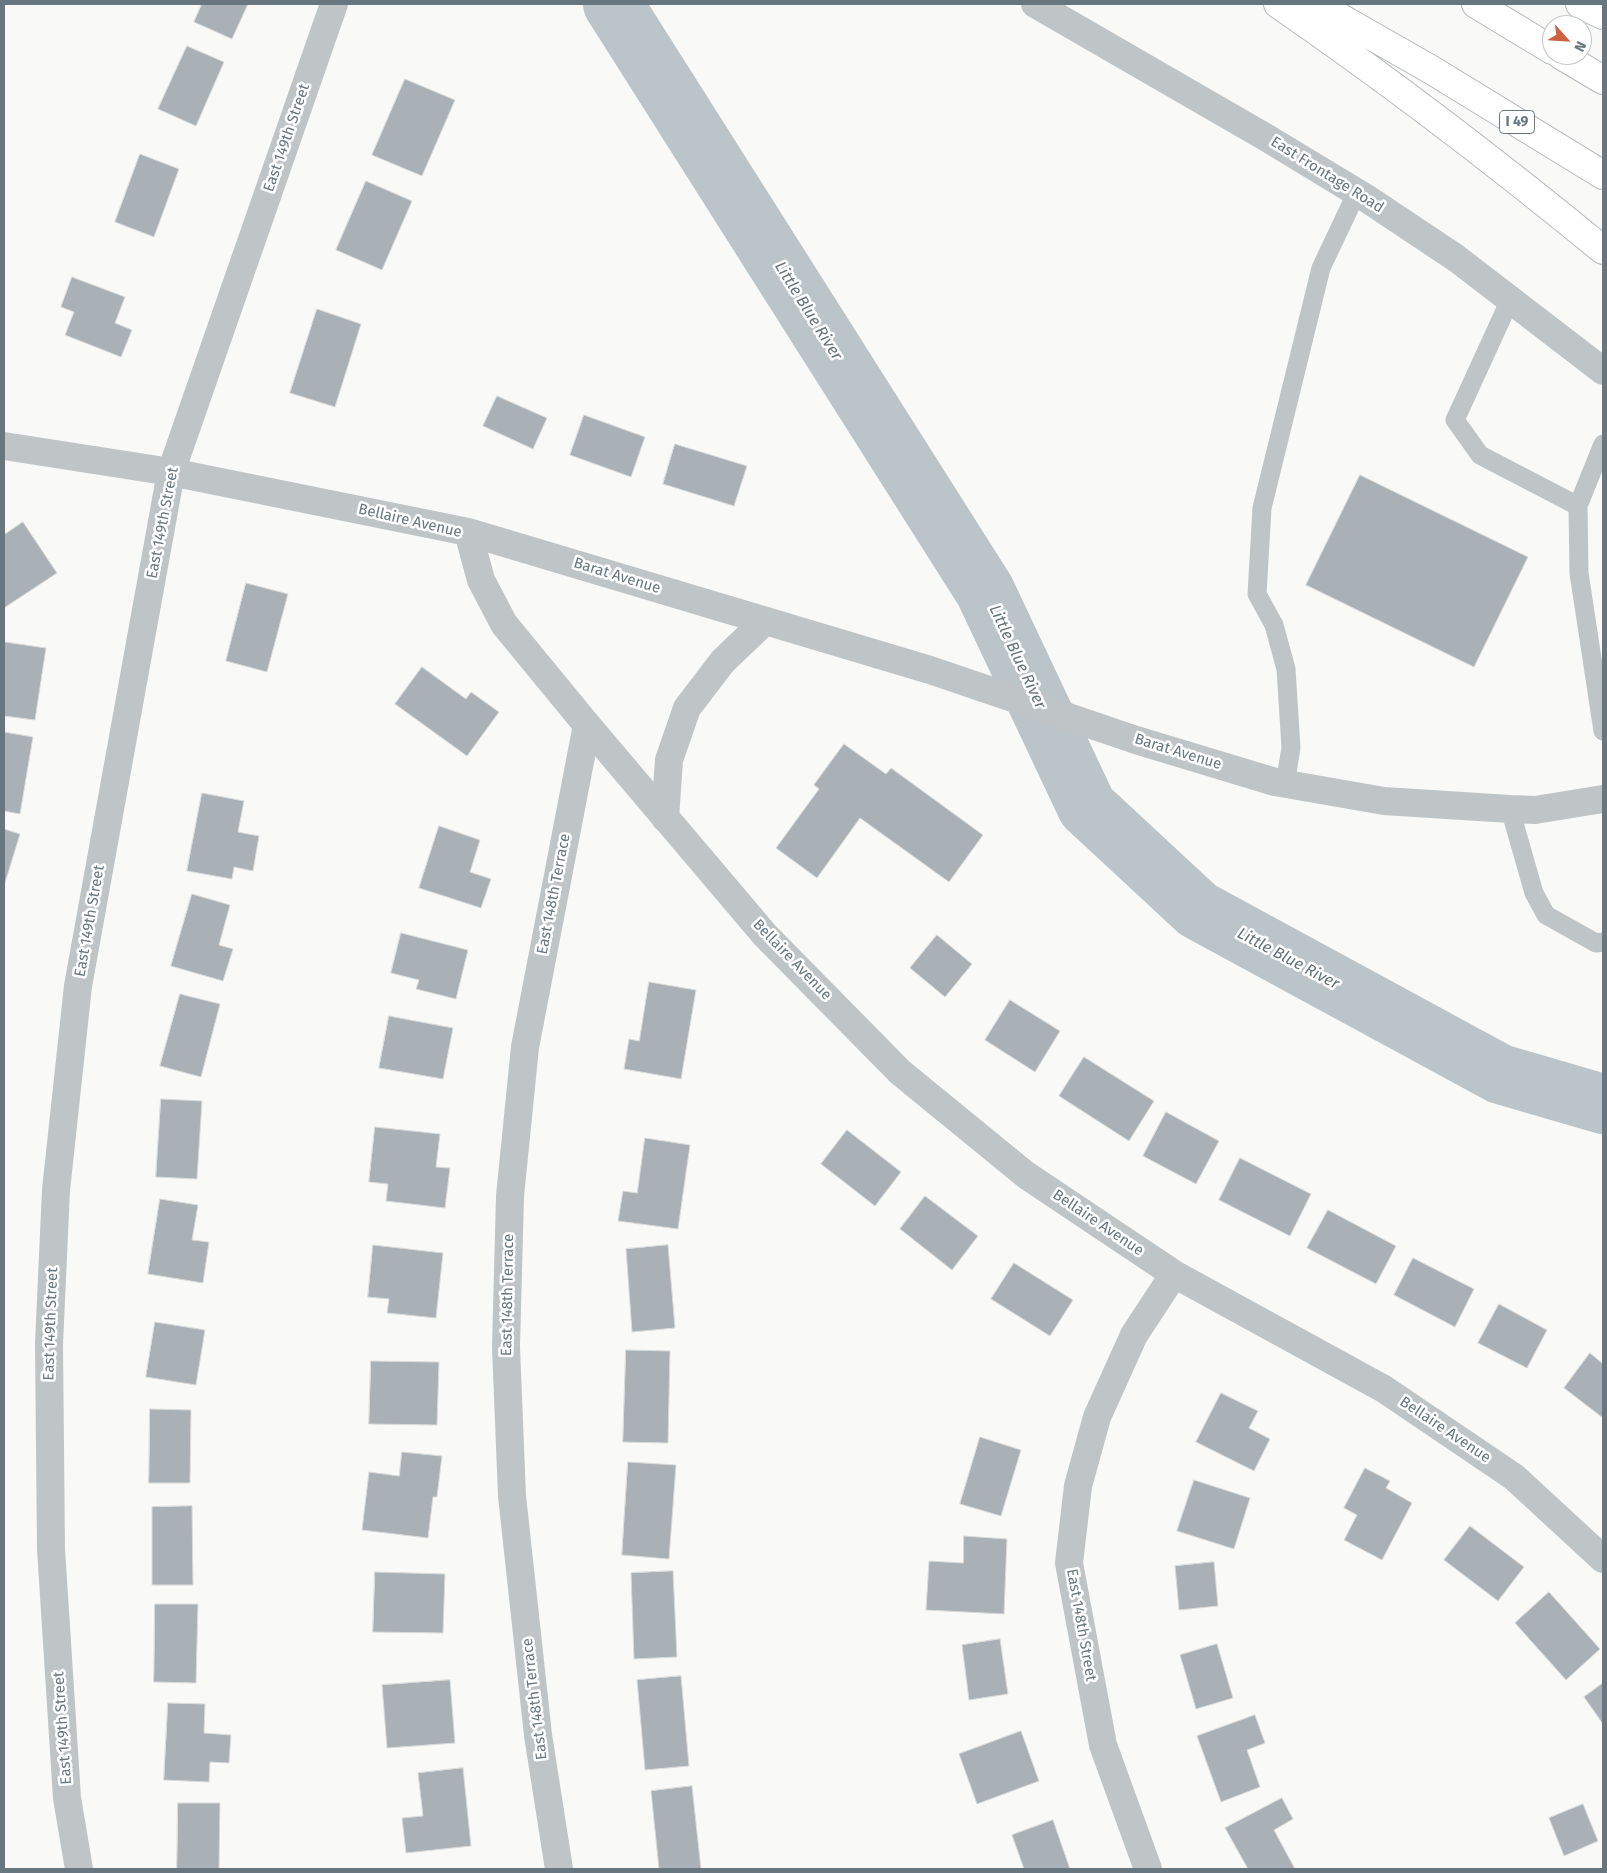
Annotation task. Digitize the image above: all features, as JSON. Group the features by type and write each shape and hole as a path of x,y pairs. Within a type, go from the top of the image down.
{"highway":[{"path":"1278,4 1367,66 1427,111 1603,250"},
{"name":"I 49","path":"1316,4 1430,69 1603,175"},
{"path":"1476,4 1542,44"},
{"path":"1580,4 1603,15"},
{"path":"1578,65 1603,80"}],"street":[{"name":"East 149th Street","path":"78,1869 67,1798 51,1550 49,1344 56,1190 78,986 171,472 334,4"},
{"name":"East Frontage Road","path":"1035,4 1357,192 1456,258 1603,371"},
{"name":"Bellaire Avenue","path":"4,446 171,472 468,532 481,580 504,624 765,935 900,1072 1026,1175 1174,1274 1384,1389 1514,1477 1603,1559"},
{"name":"Barat Avenue","path":"468,532 930,670 1136,740 1285,784 1384,801 1510,809 1535,810 1603,799"},
{"path":"665,818 669,760 687,708 723,660 765,620"},
{"name":"East 148th Terrace","path":"559,1869 538,1735 512,1496 506,1347 510,1196 525,1047 587,725"},
{"name":"East 148th Street","path":"1148,1869 1103,1746 1069,1563 1078,1486 1097,1417 1134,1335 1174,1274"}],"lane":[{"path":"1285,784 1291,748 1286,669 1274,625 1257,594 1262,508 1321,268 1357,192"},
{"path":"1510,300 1455,420 1480,455 1578,506"},
{"path":"1603,444 1578,506 1579,573 1603,731"},
{"path":"1510,809 1534,893 1546,914 1596,943 1603,942"}],"building":[{"path":"202,4 248,4 232,39 194,22"},
{"path":"187,46 224,62 196,126 158,109"},
{"path":"405,79 455,100 422,176 372,155"},
{"path":"140,154 179,169 154,237 115,222"},
{"path":"366,181 412,201 382,270 336,250"},
{"path":"72,277 125,297 115,323 132,330 121,357 65,335 74,312 61,307"},
{"path":"317,309 361,324 335,407 290,393"},
{"path":"497,396 547,418 533,449 483,426"},
{"path":"584,415 645,437 631,477 570,455"},
{"path":"675,444 747,466 734,506 663,484"},
{"path":"1360,475 1528,557 1474,667 1306,585"},
{"path":"23,522 57,573 4,608 4,535"},
{"path":"246,583 288,594 267,672 226,661"},
{"path":"5,642 46,648 35,720 4,716"},
{"path":"422,667 466,699 471,692 499,712 467,756 395,704"},
{"path":"4,732 33,737 20,814 4,811"},
{"path":"844,744 886,774 891,768 983,835 949,882 860,818 817,878 776,848 819,789 814,785"},
{"path":"202,793 244,801 238,832 259,836 253,871 234,867 232,879 187,871"},
{"path":"439,826 480,840 470,872 491,879 481,908 419,888"},
{"path":"4,829 20,834 4,886"},
{"path":"192,894 230,905 219,945 233,949 223,981 171,966"},
{"path":"401,933 468,950 456,999 416,989 419,980 391,973"},
{"path":"937,935 972,964 945,997 910,968"},
{"path":"649,982 696,990 681,1079 624,1069 629,1039 639,1041"},
{"path":"180,994 220,1004 201,1077 160,1066"},
{"path":"1010,1000 1060,1031 1035,1072 985,1040"},
{"path":"389,1016 453,1028 443,1079 379,1068"},
{"path":"1084,1057 1154,1101 1129,1141 1059,1096"},
{"path":"161,1099 202,1101 197,1179 156,1177"},
{"path":"1166,1112 1219,1141 1196,1184 1143,1156"},
{"path":"375,1127 440,1134 436,1167 450,1168 445,1208 386,1201 388,1184 369,1182"},
{"path":"847,1130 901,1172 875,1206 821,1164"},
{"path":"645,1138 690,1145 678,1229 618,1221 623,1191 637,1193"},
{"path":"1240,1158 1311,1194 1290,1236 1219,1200"},
{"path":"925,1196 978,1236 952,1270 900,1229"},
{"path":"160,1199 198,1205 192,1240 209,1242 203,1283 148,1274"},
{"path":"1328,1210 1396,1246 1376,1284 1307,1248"},
{"path":"373,1245 443,1253 436,1318 387,1313 389,1299 368,1297"},
{"path":"668,1245 675,1328 632,1332 626,1249"},
{"path":"1413,1258 1474,1289 1455,1327 1394,1295"},
{"path":"1014,1263 1073,1300 1050,1336 991,1299"},
{"path":"1499,1304 1547,1330 1527,1368 1478,1343"},
{"path":"155,1322 205,1330 196,1385 146,1377"},
{"path":"626,1350 670,1351 668,1443 623,1442"},
{"path":"1590,1353 1603,1364 1603,1418 1564,1388"},
{"path":"371,1361 439,1362 437,1425 369,1424"},
{"path":"1221,1393 1258,1411 1249,1428 1270,1439 1254,1471 1196,1442"},
{"path":"150,1409 191,1410 190,1483 149,1483"},
{"path":"980,1437 1021,1450 1001,1516 960,1504"},
{"path":"402,1452 442,1456 437,1497 433,1497 428,1538 362,1530 369,1472 399,1476"},
{"path":"628,1462 676,1465 669,1559 622,1555"},
{"path":"1365,1468 1390,1481 1386,1488 1412,1503 1382,1560 1344,1540 1357,1515 1344,1508"},
{"path":"1194,1480 1250,1498 1234,1549 1177,1531"},
{"path":"192,1506 193,1585 152,1585 152,1507"},
{"path":"1470,1526 1524,1567 1498,1601 1444,1560"},
{"path":"964,1536 1007,1539 1004,1614 926,1610 929,1561 963,1563"},
{"path":"1214,1562 1218,1606 1179,1610 1175,1566"},
{"path":"673,1571 677,1657 634,1659 631,1573"},
{"path":"375,1572 445,1574 443,1633 373,1632"},
{"path":"1549,1592 1600,1649 1566,1680 1515,1623"},
{"path":"155,1604 198,1604 196,1683 154,1682"},
{"path":"1000,1639 1008,1694 969,1700 962,1645"},
{"path":"1217,1644 1233,1698 1196,1709 1180,1655"},
{"path":"681,1676 689,1766 645,1770 637,1680"},
{"path":"450,1680 455,1743 387,1748 382,1685"},
{"path":"1603,1683 1603,1724 1584,1697"},
{"path":"168,1703 205,1704 204,1733 231,1735 229,1763 210,1762 209,1782 164,1780"},
{"path":"1255,1715 1265,1743 1247,1750 1260,1787 1221,1802 1197,1736"},
{"path":"1021,1731 1039,1781 977,1804 959,1754"},
{"path":"463,1768 471,1846 406,1853 402,1818 423,1816 418,1773"},
{"path":"692,1786 701,1869 659,1869 651,1791"},
{"path":"1282,1798 1293,1819 1274,1830 1295,1869 1248,1869 1225,1828"},
{"path":"178,1803 220,1803 219,1869 177,1869"},
{"path":"1583,1804 1598,1841 1564,1856 1549,1818"},
{"path":"1053,1820 1070,1869 1024,1869 1012,1835"}],"waterway":[{"name":"Little Blue River","path":"613,4 985,591 1087,807 1198,910 1500,1074 1603,1104"}]}
